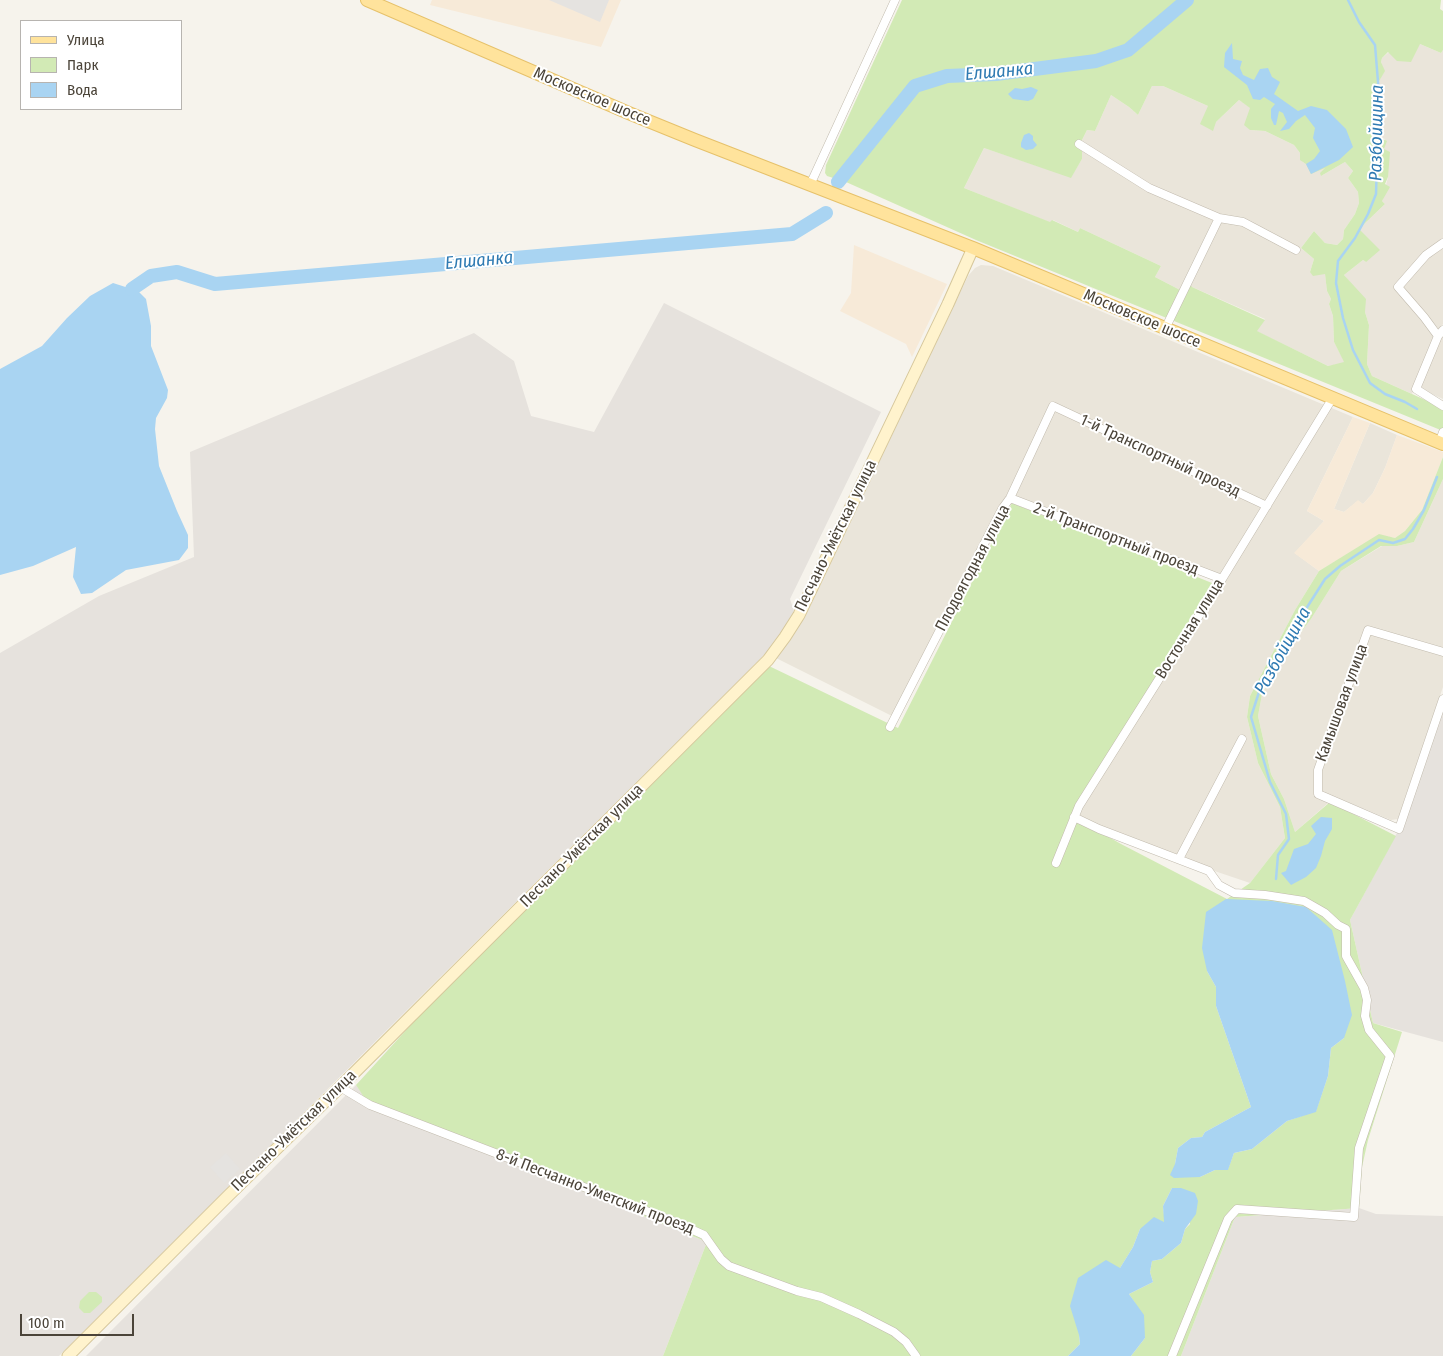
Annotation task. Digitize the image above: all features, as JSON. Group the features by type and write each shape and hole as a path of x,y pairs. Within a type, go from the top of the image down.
{"main road":[{"name":"Московское шоссе","path":"367,0 640,118 973,248 1332,399 1442,440"},
{"name":"Песчано-Умётская улица","path":"68,1356 762,666 786,637 799,614 973,248"}],"street":[{"path":"814,187 895,0"},
{"path":"1079,144 1149,188 1219,218 1243,222 1296,250"},
{"path":"1165,329 1219,218"},
{"path":"1443,243 1426,255 1398,287 1441,333 1416,390 1443,406"},
{"name":"Восточная улица","path":"1056,863 1079,806 1222,579 1332,399"},
{"name":"1-й Транспортный проезд","path":"1053,406 1267,506"},
{"name":"Плодоягодная улица","path":"890,727 1002,509 1010,498 1053,406"},
{"name":"2-й Транспортный проезд","path":"1010,498 1222,579"},
{"name":"Камышовая улица","path":"1443,652 1368,630 1318,770 1318,794 1399,829 1443,699"},
{"path":"1179,859 1242,739"},
{"path":"1074,817 1106,832 1209,871 1219,885 1234,893 1265,895 1304,901 1325,913 1338,925 1346,929 1346,956 1364,988 1367,1000 1365,1016 1369,1030 1390,1056 1359,1148 1354,1217 1237,1209 1228,1219 1172,1356"},
{"name":"8-й Песчанно-Уметский проезд","path":"340,1087 370,1105 676,1222 704,1235 721,1259 729,1266 797,1291 821,1297 859,1314 894,1332 906,1342 916,1355"}],"shaded area":[{"path":"432,0 621,0 601,47 430,5"},
{"path":"549,0 609,0 600,22"},
{"path":"1420,44 1441,53 1443,50 1443,241 1395,285 1395,290 1423,318 1434,337 1432,348 1412,394 1372,376 1367,364 1369,325 1365,312 1365,302 1344,275 1363,260 1366,262 1359,229 1385,204 1382,201 1388,177 1384,149 1385,139 1379,137 1380,125 1375,103 1378,98 1378,83 1384,71 1381,62 1382,58 1389,52"},
{"path":"1152,86 1163,86 1208,106 1216,122 1239,100 1251,108 1250,130 1265,131 1294,145 1300,153 1303,162 1327,167 1321,176 1345,162 1353,171 1348,178 1358,192 1359,203 1355,214 1344,230 1343,239 1337,245 1325,243 1314,231 1301,248 1314,259 1310,272 1325,273 1327,291 1331,299 1329,304 1333,316 1334,342 1345,363 1328,366 1256,331 1265,319 1192,287 1182,291 1155,277 1161,266 1080,228 1078,232 1053,220 1051,223 964,188 984,148 1071,177 1082,159 1082,140 1087,130 1095,131 1111,95 1138,115"},
{"path":"854,245 947,284 912,357 906,344 840,311 851,293"},
{"path":"1443,245 1443,324 1438,328 1402,288 1427,258"},
{"path":"981,265 993,266 1353,417 1307,511 1324,521 1295,553 1319,571 1295,610 1250,696 1247,717 1258,763 1280,807 1285,838 1250,883 1179,859 1072,816 1221,580 1010,498 896,718 776,658 805,617 968,276 975,268"},
{"path":"664,303 881,412 790,599 794,611 781,634 768,651 721,698 59,1356 0,1356 0,653 99,596 194,557 190,452 474,333 514,361 531,416 594,432"},
{"path":"1443,334 1443,399 1421,389 1421,387"},
{"path":"1353,417 1370,423 1334,509 1344,512 1358,500 1363,504 1373,493 1385,468 1397,435 1443,452 1443,457 1422,510 1405,531 1395,538 1379,535 1319,571 1294,553 1324,521 1307,511"},
{"path":"1370,423 1397,435 1385,468 1373,493 1363,504 1358,501 1344,512 1334,509"},
{"path":"1443,479 1443,687 1398,819 1391,820 1335,797 1295,832 1284,799 1271,774 1258,716 1262,694 1283,656 1311,619 1341,571 1382,546 1397,546 1414,542"},
{"path":"1443,699 1443,1042 1373,1023 1350,920 1399,829"},
{"path":"356,1085 372,1108 707,1242 663,1356 86,1356"},
{"path":"226,1153 240,1169 224,1183 210,1167"},
{"path":"1359,1208 1376,1214 1443,1216 1443,1356 1181,1356 1235,1217"}],"green space":[{"path":"902,0 1441,0 1440,9 1443,11 1443,50 1441,53 1420,44 1411,62 1397,61 1388,52 1382,58 1381,62 1385,71 1378,83 1378,98 1375,103 1380,125 1379,137 1387,141 1384,149 1390,152 1388,177 1385,184 1390,187 1382,201 1385,204 1359,229 1380,250 1366,262 1363,260 1344,275 1366,299 1365,312 1369,325 1367,364 1372,376 1443,408 1443,431 976,240 846,182 827,176 825,173 826,165","holes":["1152,86 1163,86 1208,106 1200,124 1213,131 1216,122 1239,100 1250,108 1244,125 1250,130 1265,131 1294,145 1300,153 1300,160 1306,164 1311,174 1325,168 1320,173 1321,176 1345,162 1353,171 1348,178 1358,192 1359,203 1355,214 1344,230 1343,239 1337,245 1325,243 1314,231 1301,248 1314,259 1310,272 1313,276 1325,274 1327,291 1331,299 1329,304 1333,316 1334,342 1344,362 1328,366 1257,331 1265,320 1192,287 1187,280 1182,291 1155,277 1161,266 1080,228 1078,232 1052,220 1050,222 964,188 984,148 1071,178 1082,159 1082,140 1087,130 1095,131 1111,95 1138,115"]},
{"path":"1443,457 1443,479 1414,542 1397,546 1381,546 1341,571 1311,619 1283,656 1262,694 1258,716 1271,774 1284,799 1295,832 1330,802 1396,836 1350,920 1373,1023 1402,1032 1368,1140 1362,1167 1359,1208 1235,1217 1181,1356 1131,1356 1145,1338 1135,1303 1129,1294 1153,1282 1150,1272 1152,1261 1162,1259 1181,1243 1185,1229 1190,1224 1181,1188 1172,1188 1163,1206 1165,1223 1140,1229 1133,1247 1079,1335 1080,1344 1068,1356 663,1356 707,1242 371,1108 356,1085 440,993 769,666 898,728 1012,503 1212,583 1072,816 1121,844 1227,899 1250,883 1285,838 1280,807 1258,763 1247,717 1250,696 1295,610 1319,571 1379,534 1395,538 1405,531 1422,510","holes":["1207,971 1344,1038 1331,1048 1328,1076 1316,1111 1287,1121 1252,1149 1234,1153 1228,1169 1215,1170 1200,1177 1175,1164 1178,1148 1191,1138 1202,1137 1205,1132 1251,1107 1216,1006 1216,987"]},
{"path":"89,1292 96,1292 102,1297 102,1302 90,1313 84,1313 79,1308 80,1301"}],"water":[{"path":"1232,43 1233,59 1242,61 1240,68 1243,75 1254,80 1260,69 1268,68 1272,77 1280,82 1274,94 1298,111 1311,106 1327,110 1346,129 1353,147 1339,160 1311,174 1306,164 1314,159 1320,151 1313,138 1315,128 1305,115 1289,129 1280,131 1287,122 1283,113 1279,111 1276,125 1274,125 1271,118 1271,109 1275,104 1264,97 1260,100 1253,99 1247,85 1224,67 1225,53"},
{"path":"1031,87 1038,90 1033,99 1028,101 1013,99 1008,94 1015,88"},
{"path":"1029,133 1033,136 1033,140 1037,145 1033,149 1026,150 1021,147 1021,143 1024,135"},
{"path":"113,283 138,291 146,299 151,326 151,346 168,390 167,398 156,418 155,429 159,466 188,535 188,548 179,560 126,570 92,593 81,594 73,577 76,547 33,566 0,575 0,369 42,346 90,296"},
{"path":"1321,817 1332,818 1332,829 1325,841 1316,868 1306,877 1291,885 1281,873 1286,871 1294,849 1308,844 1316,834 1311,826"},
{"path":"1226,899 1272,901 1306,907 1332,930 1352,1015 1344,1038 1331,1048 1328,1076 1316,1112 1287,1121 1252,1149 1234,1153 1228,1170 1215,1170 1200,1177 1174,1178 1170,1175 1175,1164 1178,1148 1191,1138 1202,1137 1205,1132 1251,1107 1216,1006 1216,987 1207,971 1202,948 1206,912"},
{"path":"1172,1188 1181,1188 1195,1193 1198,1201 1196,1214 1185,1229 1181,1243 1162,1259 1152,1261 1150,1272 1153,1282 1129,1294 1144,1315 1145,1338 1131,1356 1068,1356 1080,1344 1070,1306 1078,1278 1106,1260 1120,1268 1133,1247 1140,1229 1154,1217 1164,1222 1163,1206"}],"waterway":[{"name":"Елшанка","path":"838,182 915,86 947,76 996,74 1096,61 1128,50 1187,0"},
{"name":"Разбойщина","path":"1348,0 1359,22 1375,45 1379,94 1376,194 1355,238 1338,261 1336,283 1343,318 1353,350 1370,383 1385,394 1417,409"},
{"name":"Елшанка","path":"132,289 151,276 177,272 215,284 792,234 826,213"},
{"name":"Разбойщина","path":"1276,879 1278,855 1289,839 1286,814 1270,782 1251,717 1259,692 1278,653 1325,579 1340,566 1379,540 1393,543 1405,539 1424,510 1437,477"}]}
